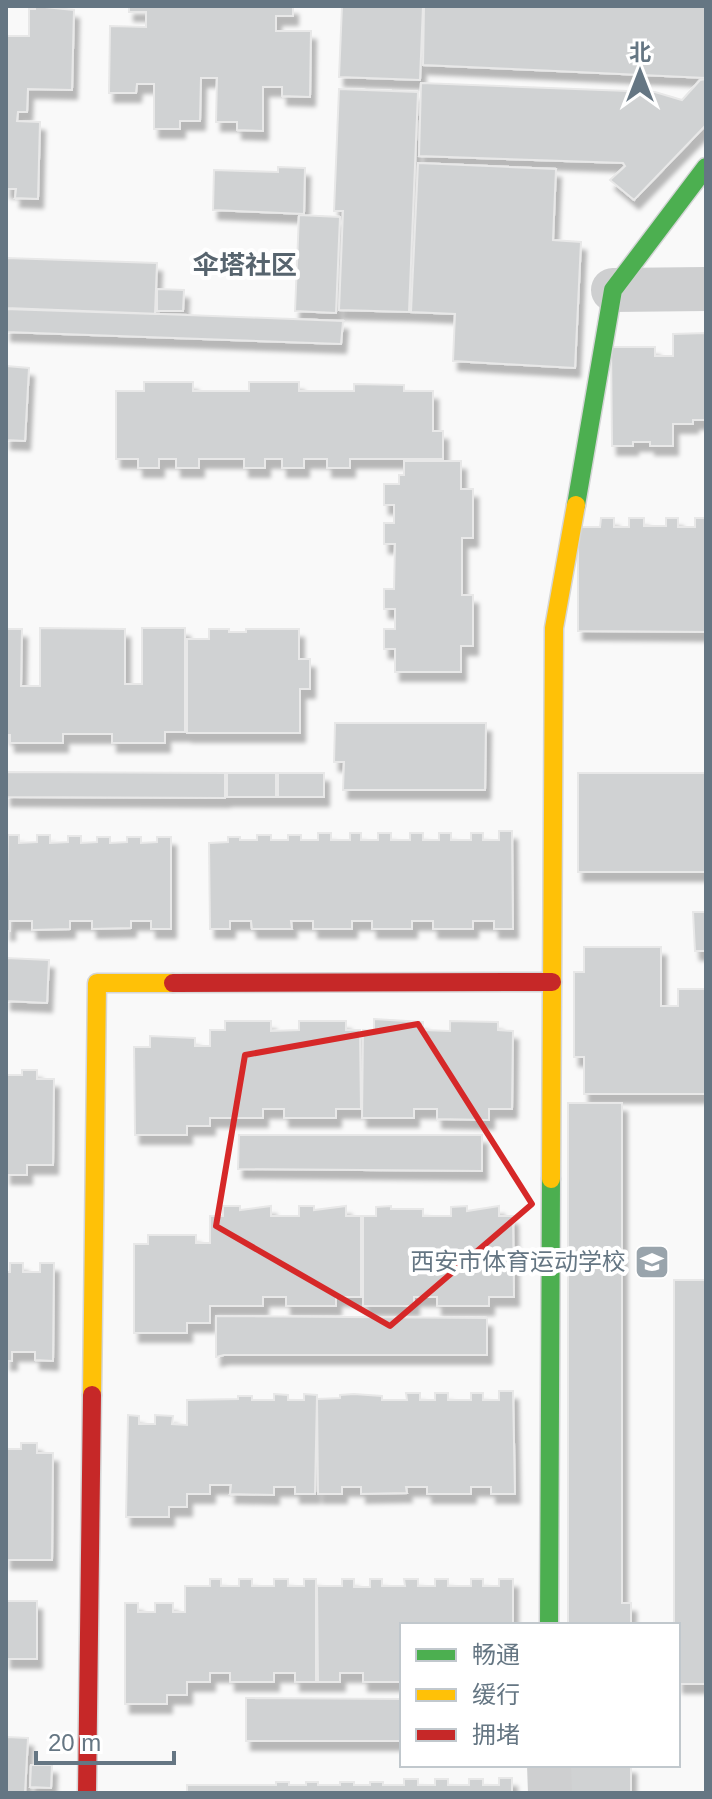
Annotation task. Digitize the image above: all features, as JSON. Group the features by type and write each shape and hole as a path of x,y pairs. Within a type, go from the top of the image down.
{"street":[{"path":"549,1623 554,628 613,290 706,167"},
{"path":"613,290 706,289"},
{"path":"87,1793 97,983 552,982"},
{"path":"549,1767 550,1793"}],"highlighted area":[{"path":"418,1024 532,1204 390,1326 216,1226 245,1055"}],"building":[{"path":"35,6 74,10 72,90 28,89 27,112 18,112 17,121 40,122 38,199 15,198 16,189 6,189 6,36 29,36 29,9 35,9"},
{"path":"129,6 293,6 293,16 276,16 276,31 311,31 310,97 282,96 282,87 263,87 263,131 237,130 237,122 216,122 217,78 201,78 200,121 180,121 180,129 154,129 154,84 137,84 136,93 109,93 110,26 146,27 146,12 129,12"},
{"path":"342,6 423,6 420,80 339,77"},
{"path":"424,6 706,7 706,78 423,65"},
{"path":"706,79 706,125 634,200 610,180 625,166 623,163 419,156 421,83 655,92 682,100 700,80"},
{"path":"339,89 418,92 409,312 339,310 343,211 334,211"},
{"path":"418,163 556,169 553,240 581,242 575,368 453,361 455,314 411,312"},
{"path":"278,167 305,168 304,214 213,210 214,170 278,172"},
{"path":"299,215 340,217 336,313 295,311"},
{"path":"6,258 157,263 155,314 6,309"},
{"path":"157,289 184,290 183,311 157,311"},
{"path":"6,308 343,321 341,344 6,332"},
{"path":"706,333 706,420 693,420 693,424 673,424 673,446 633,442 633,446 612,446 611,347 655,347 655,356 673,356 673,334"},
{"path":"6,366 29,368 25,441 6,440"},
{"path":"144,382 193,382 193,391 249,391 249,382 299,382 299,391 354,391 354,384 404,385 404,391 433,391 433,431 443,431 443,459 350,459 350,468 327,468 327,459 304,459 304,468 282,468 282,459 265,459 265,468 244,468 244,459 199,459 199,468 176,468 176,459 159,459 159,468 138,468 138,459 116,459 116,391 144,391"},
{"path":"404,461 461,461 461,489 473,489 473,538 462,538 462,595 473,595 473,646 461,646 461,672 395,672 395,649 384,649 384,629 395,629 395,609 384,609 384,589 394,589 395,544 384,544 384,523 394,523 394,505 384,505 384,484 399,484 399,475 404,475"},
{"path":"601,518 614,518 614,527 629,527 629,518 644,518 644,526 666,526 666,518 678,518 678,527 695,527 695,518 706,518 706,632 578,631 578,527 600,527"},
{"path":"40,628 125,629 125,684 142,684 142,628 185,628 185,732 165,732 165,743 112,743 112,734 63,734 63,743 10,743 10,735 6,735 6,629 22,629 21,686 40,686"},
{"path":"209,629 246,632 246,629 299,629 299,659 310,659 310,689 300,689 300,733 187,733 187,639 209,639"},
{"path":"335,723 486,723 485,790 343,790 344,762 334,762"},
{"path":"6,772 225,773 225,798 6,797"},
{"path":"227,773 276,773 276,797 227,797"},
{"path":"278,773 324,773 324,797 278,797"},
{"path":"578,773 706,773 706,872 578,872"},
{"path":"499,831 512,831 513,929 494,929 494,921 473,921 473,929 433,929 433,921 412,921 412,929 372,929 372,921 352,921 352,929 313,929 313,921 291,921 292,929 252,929 251,921 230,921 230,929 210,929 209,843 228,842 228,837 257,840 257,835 271,835 271,840 288,840 288,835 301,835 301,840 318,840 318,833 331,833 331,840 350,840 350,833 361,833 361,840 378,840 378,833 391,833 391,840 410,840 410,833 423,833 423,840 439,840 439,833 451,833 451,840 471,840 471,833 483,833 483,840 499,840"},
{"path":"8,835 19,835 19,843 37,842 37,835 50,835 50,843 68,842 68,836 81,836 81,843 97,842 97,837 110,837 110,843 127,842 127,837 141,837 141,843 157,842 157,837 171,837 171,929 151,929 151,921 131,921 131,928 92,929 92,921 70,921 70,929 32,930 32,921 10,921 10,931 6,931"},
{"path":"693,912 706,912 706,951 695,951"},
{"path":"584,947 661,947 661,1006 678,1006 678,989 706,989 706,1094 584,1094 584,1057 574,1057 574,972 584,972"},
{"path":"6,958 49,960 47,1003 6,1001"},
{"path":"374,1019 423,1022 423,1030 450,1031 450,1021 498,1022 498,1030 513,1031 512,1109 489,1109 489,1120 437,1119 437,1109 414,1109 414,1118 362,1118 363,1030 374,1031"},
{"path":"225,1021 271,1021 271,1031 299,1030 299,1021 346,1021 346,1030 360,1030 361,1109 336,1109 336,1118 284,1118 284,1109 263,1109 263,1118 210,1118 210,1126 187,1126 187,1135 135,1135 134,1047 150,1047 150,1036 195,1038 195,1046 210,1046 210,1030 225,1030"},
{"path":"6,1070 7,1075 22,1075 22,1070 37,1070 37,1079 54,1079 53,1165 27,1165 27,1175 6,1175"},
{"path":"568,1103 622,1103 622,1603 631,1603 631,1623 568,1623"},
{"path":"239,1135 482,1135 482,1171 238,1169"},
{"path":"223,1206 240,1206 240,1210 271,1206 271,1216 299,1216 299,1206 314,1206 314,1210 346,1206 346,1216 361,1216 361,1297 336,1297 336,1306 286,1306 286,1297 263,1297 263,1306 210,1306 210,1323 187,1323 187,1333 134,1333 134,1244 148,1244 148,1235 196,1235 196,1243 210,1243 210,1216 223,1216"},
{"path":"391,1206 391,1209 423,1209 423,1216 451,1216 451,1207 467,1206 467,1211 499,1206 499,1216 513,1216 514,1297 489,1297 489,1306 437,1306 437,1297 414,1297 414,1306 363,1306 363,1216 376,1216 376,1207"},
{"path":"10,1263 23,1263 23,1272 40,1272 40,1263 54,1263 53,1361 35,1360 35,1352 12,1352 12,1361 6,1361 6,1272 10,1272"},
{"path":"674,1280 706,1280 706,1684 680,1684 680,1623 674,1623"},
{"path":"216,1316 487,1318 487,1355 216,1357"},
{"path":"499,1391 513,1391 515,1494 491,1494 491,1487 471,1487 471,1494 427,1494 427,1487 406,1487 407,1493 361,1494 361,1487 342,1487 342,1494 318,1494 317,1399 354,1394 382,1396 382,1400 407,1400 406,1393 420,1393 420,1400 435,1400 435,1393 448,1393 448,1400 471,1400 471,1393 483,1393 483,1400 499,1400"},
{"path":"274,1394 288,1395 288,1400 304,1400 304,1394 317,1395 315,1494 295,1494 295,1487 274,1487 274,1495 230,1494 231,1485 210,1485 210,1494 187,1494 187,1507 169,1507 169,1517 126,1517 128,1415 139,1416 139,1424 155,1424 155,1415 173,1416 172,1424 187,1425 187,1400 252,1396 252,1400 274,1400"},
{"path":"21,1443 37,1443 37,1453 53,1453 52,1560 6,1560 6,1449 21,1449"},
{"path":"210,1579 221,1579 221,1586 239,1586 239,1579 252,1579 252,1586 274,1586 274,1579 288,1579 288,1586 304,1586 304,1579 316,1579 316,1682 295,1682 295,1673 274,1673 274,1682 230,1682 230,1673 210,1673 210,1682 187,1682 187,1695 167,1695 167,1704 125,1704 125,1603 138,1603 138,1612 155,1612 155,1603 173,1603 173,1612 185,1612 185,1586 210,1586"},
{"path":"342,1579 354,1579 354,1587 370,1587 370,1579 382,1579 382,1586 405,1586 404,1579 418,1579 418,1586 435,1586 435,1579 448,1579 448,1586 471,1586 471,1579 483,1579 483,1586 499,1586 499,1579 513,1579 513,1623 400,1623 400,1682 363,1682 363,1673 340,1673 340,1682 318,1682 317,1586 342,1586"},
{"path":"6,1601 37,1601 37,1659 6,1659"},
{"path":"246,1698 400,1699 400,1741 246,1741"},
{"path":"6,1737 28,1738 25,1793 6,1793"},
{"path":"31,1765 52,1765 51,1788 30,1787"},
{"path":"568,1767 631,1767 631,1793 568,1793"},
{"path":"499,1778 512,1778 512,1793 187,1793 187,1785 276,1785 276,1782 289,1782 289,1785 306,1785 306,1782 318,1782 318,1785 340,1785 340,1782 354,1782 354,1785 370,1785 370,1782 383,1782 383,1785 404,1785 404,1779 418,1779 418,1785 435,1785 435,1779 448,1779 448,1785 469,1785 469,1779 483,1779 483,1785 499,1785"}],"traffic: fast":[{"path":"576,505 613,290 706,167"},
{"path":"549,1623 551,1179"}],"traffic: slow":[{"path":"551,1179 554,628 576,505"},
{"path":"92,1395 97,983 173,983"}],"traffic: jam":[{"path":"173,983 552,982"},
{"path":"87,1793 92,1395"}],"place":[{"name":"西安市体育运动学校","path":"652,1262"}],"district":[{"name":"伞塔社区","path":"245,265"}]}
